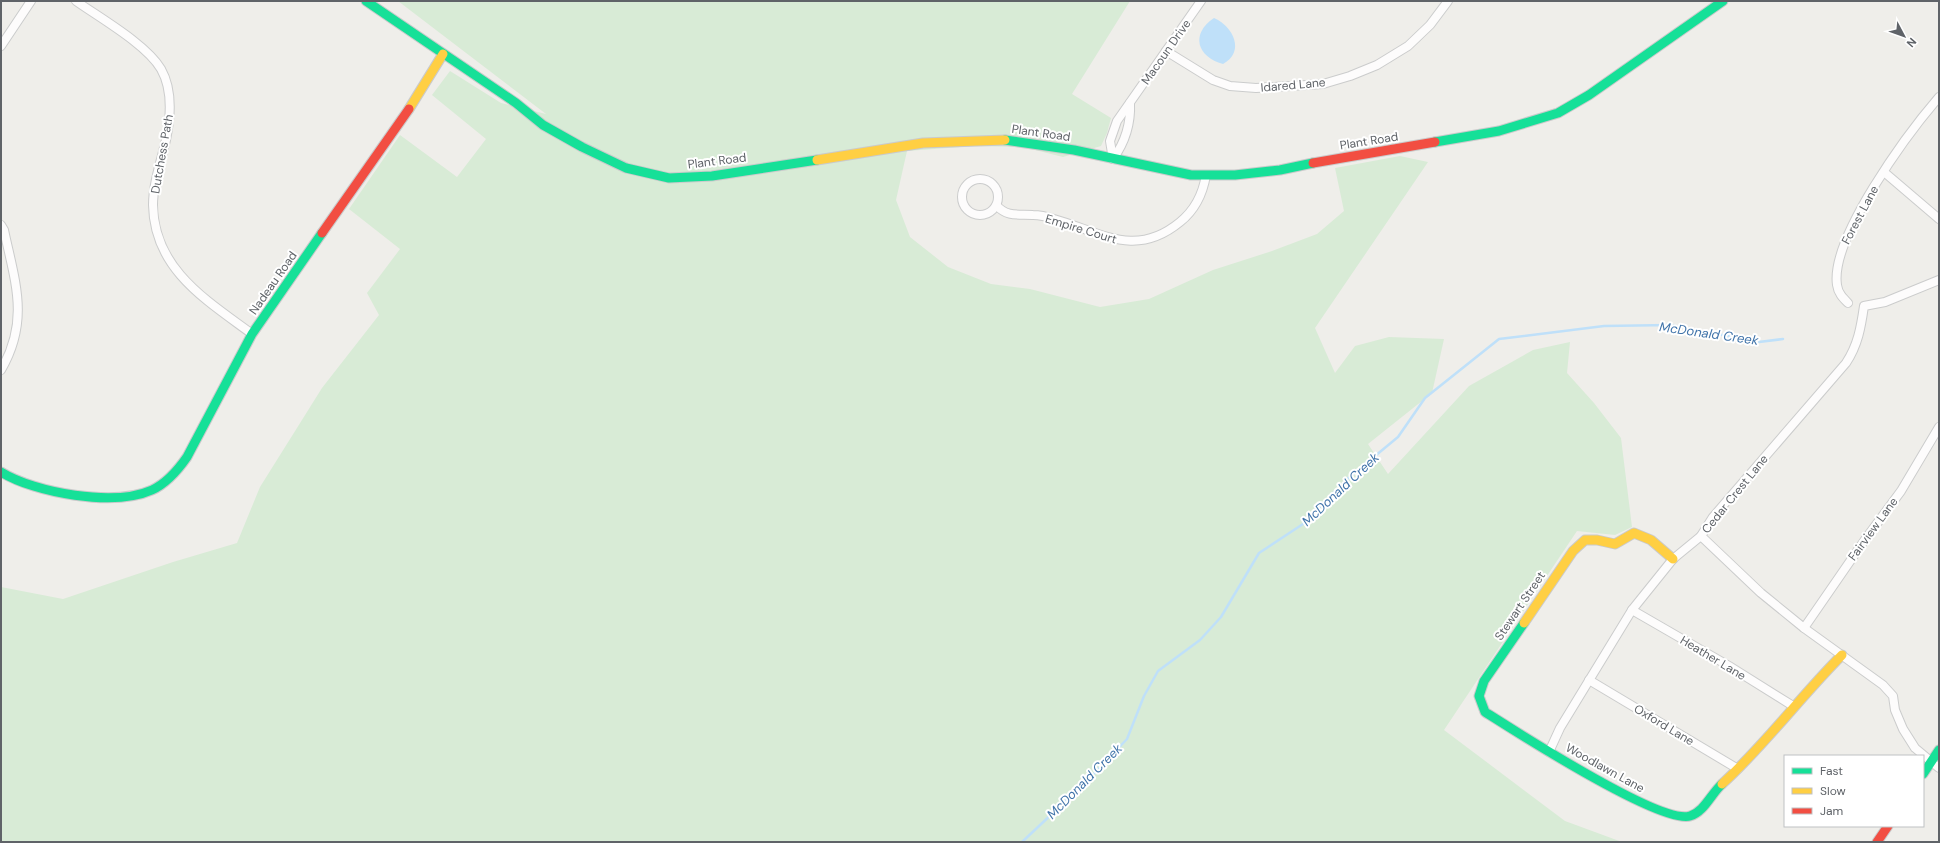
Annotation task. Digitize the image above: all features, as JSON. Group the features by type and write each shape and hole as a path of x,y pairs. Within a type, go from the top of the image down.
{"street":[{"path":"1,46 31,1"},
{"name":"Dutchess Path","path":"76,1 136,43 152,56 161,69 167,84 170,122 154,188 153,205 157,235 167,256 185,281 206,300 252,334"},
{"name":"Plant Road","path":"366,1 516,103 544,125 582,147 626,168 669,178 712,176 923,143 998,139 1035,143 1191,174 1235,175 1280,170 1348,156 1499,131 1558,113 1589,95 1723,1"},
{"name":"Macoun Drive","path":"1113,159 1110,141 1117,121 1201,1"},
{"name":"Idared Lane","path":"1166,51 1213,80 1230,86 1256,88 1323,84 1377,66 1408,46 1430,25 1448,1"},
{"name":"Nadeau Road","path":"1,472 28,486 42,490 76,495 110,496 136,495 151,490 175,474 187,458 252,334 409,108 443,54"},
{"name":"Forest Lane","path":"1848,304 1840,295 1837,286 1838,267 1842,249 1852,226 1904,140 1939,97"},
{"path":"1113,159 1122,146 1130,121 1130,103"},
{"path":"1884,172 1939,219"},
{"name":"Empire Court","path":"997,206 1002,212 1009,214 1035,215 1054,219 1107,238 1136,242 1155,237 1170,230 1185,219 1201,195 1206,175"},
{"path":"983,179 989,181 993,184 998,194 997,206 988,214 975,215 970,212 963,202 964,190 972,181 983,179"},
{"path":"1,225 4,230 18,292 19,317 15,338 8,358 1,370"},
{"name":"Cedar Crest Lane","path":"1939,280 1885,302 1864,306 1860,333 1854,351 1846,363 1713,518 1701,536 1761,593 1804,628 1883,685 1892,696 1895,710 1903,729 1915,748 1939,768"},
{"name":"Fairview Lane","path":"1804,628 1864,541 1901,491 1939,427"},
{"name":"Stewart Street","path":"1549,752 1485,712 1480,704 1478,696 1484,681 1573,550 1584,540 1597,540 1615,544 1634,533 1651,540 1673,559"},
{"name":"Woodlawn Lane","path":"1701,536 1673,559 1632,610 1560,728 1549,752 1619,792 1656,809 1685,818 1696,814 1738,769 1818,678 1842,655"},
{"name":"Heather Lane","path":"1632,610 1729,666 1794,706"},
{"name":"Oxford Lane","path":"1589,680 1738,769"},
{"path":"1924,773 1939,750"},
{"path":"1877,842 1887,827"}],"green space":[{"path":"398,1 1130,1 1072,94 1111,118 1107,133 1101,146 1063,157 1023,147 975,146 907,151 896,200 910,237 948,267 991,284 1030,289 1100,307 1149,299 1213,270 1269,252 1317,234 1344,211 1335,168 1400,156 1428,162 1315,328 1335,373 1355,346 1389,337 1444,339 1432,393 1368,444 1388,474 1469,386 1533,350 1570,342 1567,373 1594,403 1621,438 1632,527 1615,535 1577,531 1444,730 1565,821 1622,842 1,842 1,587 63,599 173,562 237,543 260,487 322,388 379,315 367,293 400,249 349,209 400,135 457,177 486,139 432,95 450,71 501,103 546,114"}],"water":[{"path":"1214,18 1227,27 1234,40 1234,53 1230,59 1223,64 1214,61 1207,56 1202,51 1200,44 1199,38 1202,31 1206,24"}],"waterway":[{"name":"McDonald Creek","path":"1022,842 1088,780 1127,739 1144,696 1158,671 1200,640 1221,617 1259,553 1303,524 1346,480 1398,437 1425,398 1499,339 1604,326 1670,325 1759,342 1783,339"}],"traffic: fast":[{"path":"366,1 516,103 543,125 582,147 626,168 669,178 712,176 817,160"},
{"path":"1435,142 1499,131 1558,113 1589,95 1723,1"},
{"path":"1005,140 1074,150 1191,175 1235,175 1280,170 1313,163"},
{"path":"1,472 16,480 34,486 75,495 96,497 136,495 152,490 163,484 187,457 252,334 322,233"},
{"path":"1524,623 1484,681 1479,696 1485,712 1555,756 1620,792 1674,815 1690,816 1695,814 1703,807 1722,784"},
{"path":"1924,772 1939,750"}],"traffic: slow":[{"path":"409,109 443,54"},
{"path":"817,160 923,143 1005,140"},
{"path":"1524,623 1573,551 1585,540 1597,540 1615,544 1634,533 1651,540 1673,559"},
{"path":"1722,784 1768,737 1842,655"}],"traffic: jam":[{"path":"322,233 409,109"},
{"path":"1313,163 1435,142"},
{"path":"1877,842 1887,827"}]}
